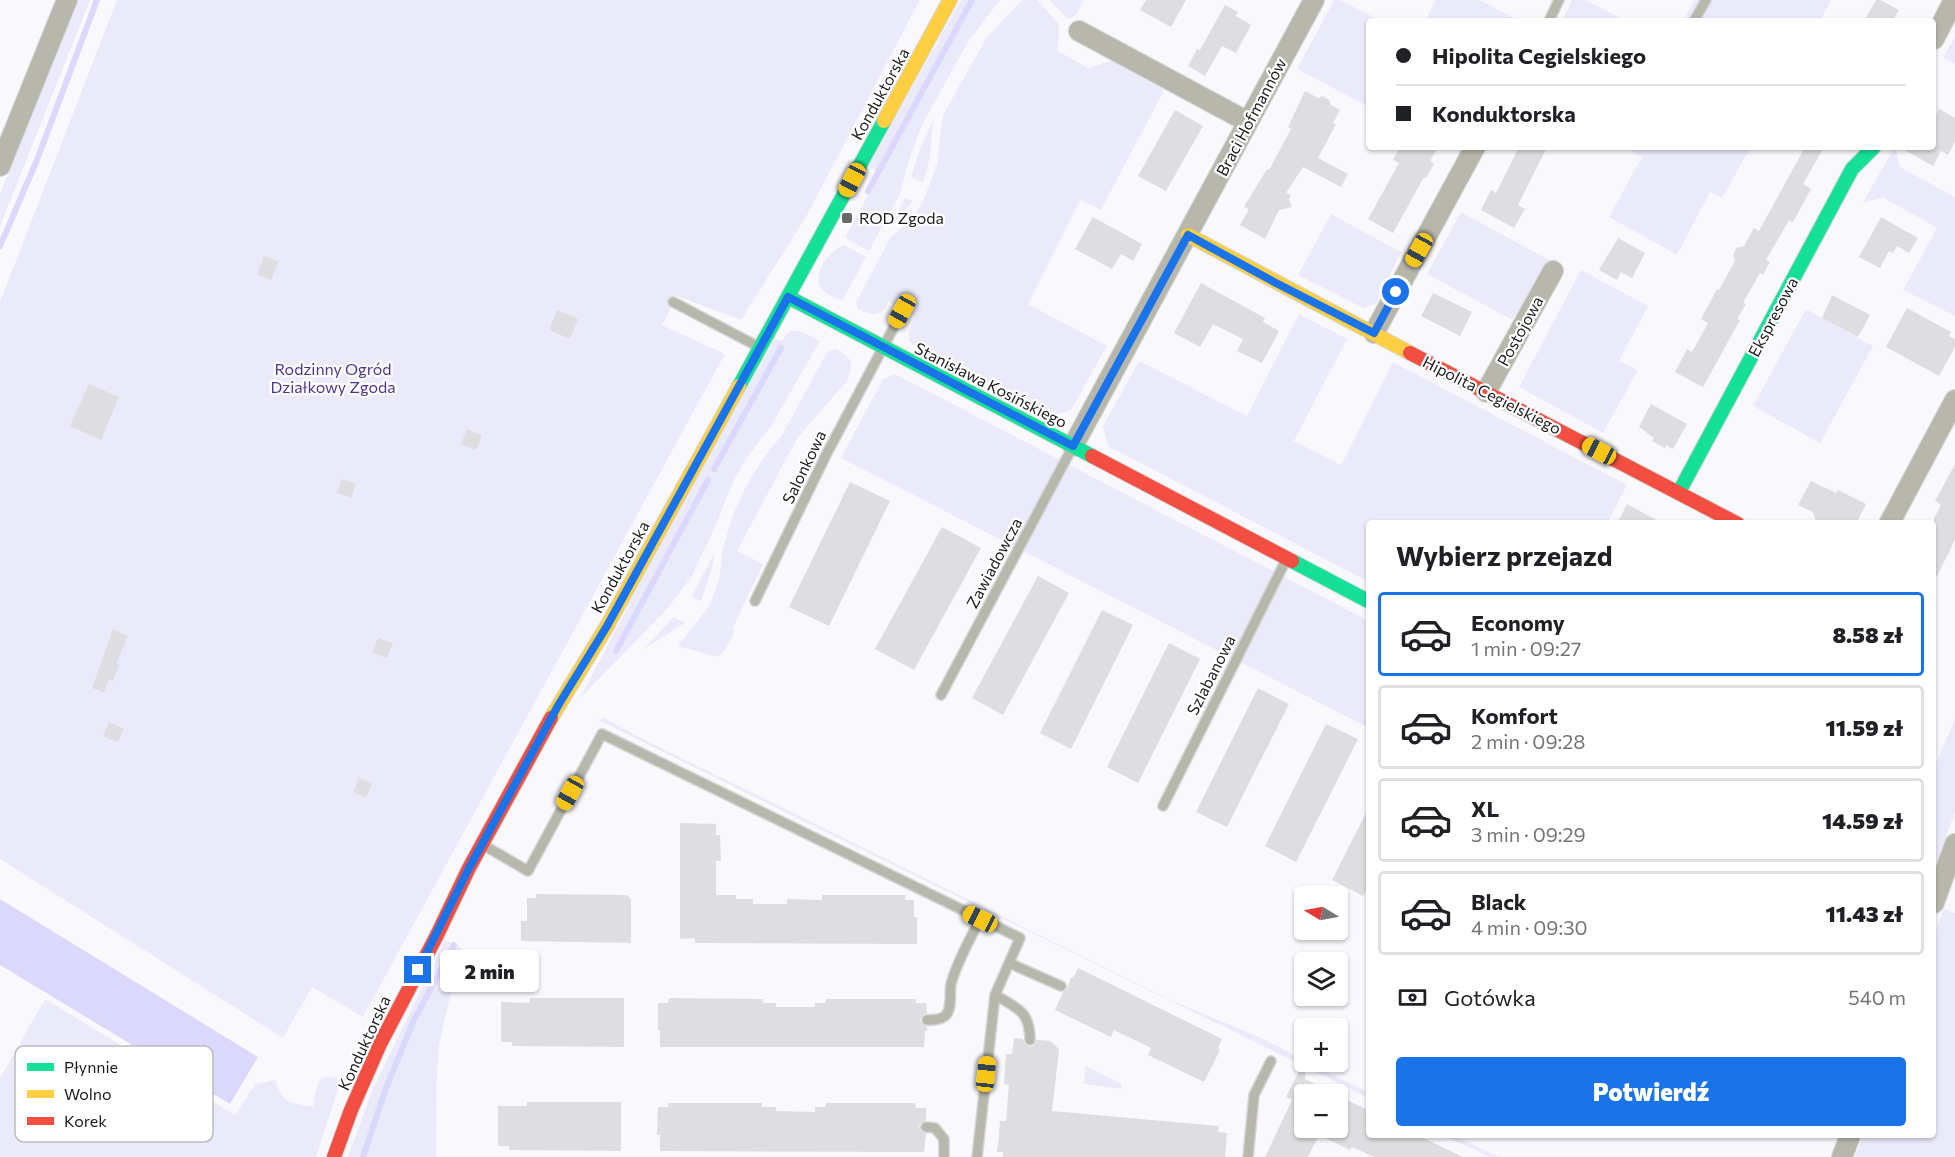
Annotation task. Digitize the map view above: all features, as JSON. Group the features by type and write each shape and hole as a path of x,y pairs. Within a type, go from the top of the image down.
{"street":[{"path":"2,154 67,0"},
{"name":"Konduktorska","path":"334,1157 351,1110 380,1044 482,845 559,704 607,626 950,0"},
{"name":"Braci Hofmannów","path":"1073,446 1314,0"},
{"path":"1936,35 1954,0"},
{"path":"1079,31 1248,122"},
{"path":"1374,333 1474,150"},
{"name":"Ekspresowa","path":"1679,492 1852,169 1871,150"},
{"name":"Hipolita Cegielskiego","path":"1188,235 1731,520"},
{"name":"Postojowa","path":"1486,392 1553,271"},
{"name":"Stanisława Kosińskiego","path":"788,297 1366,600"},
{"path":"1890,520 1955,400"},
{"path":"1936,897 1955,844"},
{"path":"1842,1157 1849,1138"}],"lane":[{"path":"1550,18 1559,0"},
{"path":"1696,18 1706,0"},
{"path":"673,302 760,347"},
{"name":"Salonkowa","path":"755,601 882,346 905,306"},
{"name":"Zawiadowcza","path":"940,695 1073,446"},
{"name":"Szlabanowa","path":"1162,806 1287,558"},
{"path":"482,845 528,871 602,734 1020,938 995,995 976,1157"},
{"path":"927,1020 937,1020 948,1012 950,987 957,966 980,919"},
{"path":"1009,963 1061,986"},
{"path":"995,995 1021,1010 1028,1019 1030,1040"},
{"path":"1248,1157 1254,1095 1271,1061"},
{"path":"926,1127 934,1128 944,1139 944,1157"}],"green space":[{"path":"78,0 90,0 0,226 0,194"},
{"name":"Rodzinny Ogród Działkowy Zgoda","path":"117,0 920,0 807,215 741,320 677,296 662,325 725,354 363,1017 312,987 283,1038 0,859 0,302"},
{"path":"961,0 1000,0 968,42 922,125 900,194 869,251 847,239 846,236 880,173 868,166"},
{"path":"1022,0 1037,0 1059,24 1058,51 1088,68 1112,61 1164,90 1101,210 1080,200 1028,304 1107,346 1071,410 1052,416 909,342 909,330 915,317 909,313 911,309 898,302 896,305 889,302 879,313 871,314 858,309 856,303 890,238 908,222 922,204 938,162 944,113 987,37"},
{"path":"1049,0 1084,0 1076,15 1068,19"},
{"path":"1334,0 1340,0 1375,18 1366,18 1366,105 1297,69"},
{"path":"1436,0 1480,0 1514,18 1427,18"},
{"path":"1572,0 1585,0 1620,18 1563,18"},
{"path":"1695,0 1831,0 1822,18 1685,18"},
{"path":"1955,37 1955,64 1943,58"},
{"path":"933,120 930,157 923,183 911,177"},
{"path":"1629,150 1749,150 1722,198 1710,192 1677,255 1609,217 1642,157"},
{"path":"1893,150 1896,150 1900,167 1955,197 1955,316 1903,290 1937,228 1884,198 1863,202"},
{"path":"905,198 913,201 889,228"},
{"path":"1461,212 1551,261 1512,320 1427,274"},
{"path":"1331,214 1401,252 1376,304 1363,308 1298,275"},
{"path":"844,245 866,257 842,301 821,288 819,276 820,269 828,257"},
{"path":"1581,270 1648,306 1619,361 1638,370 1603,433 1519,387"},
{"path":"1806,309 1873,346 1820,443 1753,406"},
{"path":"1299,314 1347,339 1294,441 1341,465 1393,362 1627,485 1609,520 1366,520 1366,580 1108,446 1103,426 1139,361 1247,416"},
{"path":"791,331 801,331 820,341 771,426 735,478 692,576 668,608 580,698 646,572 775,338 782,341"},
{"path":"836,349 849,358 851,370 847,381 798,437 737,551 763,564 732,630 735,632 722,654 717,657 678,646 710,605 719,579 723,548 733,515 745,488 762,460 782,435 826,354"},
{"path":"895,374 1366,619 1366,726 841,458 883,379"},
{"path":"715,552 701,601 691,597"},
{"path":"674,617 685,623 642,650"},
{"path":"604,718 1171,1000 1261,1038 1294,1055 1294,1061 598,720"},
{"path":"1955,719 1955,812 1936,864 1936,763"},
{"path":"1944,909 1955,913 1955,1157 1855,1157 1862,1138 1936,1138 1936,931"},
{"path":"445,940 461,948 439,1045 436,1157 348,1157 372,1091"},
{"path":"45,999 122,1046 18,1046"},
{"path":"15,1052 15,1142 213,1142 213,1102 235,1115 255,1084 276,1080 281,1094 288,1101 313,1107 317,1087 322,1079 332,1077 341,1080 316,1157 0,1157 0,1078"},
{"path":"1085,1066 1122,1084 1121,1089 1084,1084"},
{"path":"1316,1072 1328,1072 1366,1091 1366,1097 1348,1088 1348,1084 1340,1084"},
{"path":"1449,1138 1459,1138 1499,1157 1490,1157"}],"shaded area":[{"path":"0,899 258,1057 230,1104 213,1094 213,1046 134,1046 0,965"}],"building":[{"path":"1146,0 1186,0 1171,27 1140,10"},
{"path":"1876,0 1899,10 1894,18 1866,18"},
{"path":"1225,5 1238,12 1236,16 1251,25 1236,53 1222,46 1205,76 1188,66 1197,49 1200,50"},
{"path":"1305,91 1318,98 1323,96 1329,100 1331,105 1340,110 1333,123 1336,124 1318,158 1348,174 1341,187 1303,167 1286,193 1291,195 1289,199 1292,207 1279,210 1265,239 1240,225 1249,209 1244,207 1267,169 1269,170 1291,129 1288,127"},
{"path":"1939,109 1955,118 1955,141 1948,155 1941,151 1933,166 1904,150 1936,150 1936,115"},
{"path":"1175,110 1203,126 1166,191 1138,176"},
{"path":"1398,150 1436,150 1430,161 1434,164 1426,178 1424,177 1393,233 1368,219 1399,163 1393,160"},
{"path":"1518,150 1546,150 1518,205 1525,209 1514,228 1481,210 1491,190 1496,193"},
{"path":"1803,150 1822,150 1803,184 1811,189 1793,222 1789,220 1766,260 1770,262 1763,275 1760,273 1743,303 1746,304 1737,319 1740,320 1703,387 1675,372 1687,349 1692,352 1708,323 1701,319 1735,261 1733,255 1736,248 1744,246 1754,228 1759,231"},
{"path":"1093,217 1142,244 1133,261 1121,254 1112,269 1075,249"},
{"path":"1881,217 1918,238 1909,253 1897,246 1893,253 1889,251 1880,268 1859,257"},
{"path":"1618,238 1645,253 1632,278 1621,272 1617,280 1599,270"},
{"path":"264,256 279,262 271,280 257,274"},
{"path":"1201,283 1265,318 1263,322 1279,331 1262,363 1237,351 1243,339 1213,324 1200,347 1174,333"},
{"path":"1433,293 1472,312 1460,336 1421,316"},
{"path":"1832,295 1870,315 1858,337 1822,318"},
{"path":"1907,308 1951,332 1949,336 1955,339 1955,347 1939,376 1886,347"},
{"path":"557,310 578,319 570,339 549,330"},
{"path":"89,384 119,397 101,440 70,426"},
{"path":"1651,404 1687,424 1673,449 1666,445 1665,448 1652,441 1654,438 1639,427"},
{"path":"467,429 482,436 476,450 461,444"},
{"path":"1955,464 1955,540 1936,578 1936,520 1934,518 1941,505 1935,501"},
{"path":"342,479 356,484 351,498 337,493"},
{"path":"1811,481 1836,493 1838,490 1866,504 1858,520 1817,520 1813,512 1798,505"},
{"path":"850,482 890,501 829,626 789,607"},
{"path":"1627,504 1657,520 1619,520"},
{"path":"942,527 981,548 914,670 875,649"},
{"path":"1038,576 1069,593 1003,715 972,698"},
{"path":"1102,610 1133,625 1071,749 1040,733"},
{"path":"113,629 128,636 116,664 119,665 113,681 109,679 104,692 92,688"},
{"path":"378,638 393,643 387,658 372,653"},
{"path":"1169,643 1200,659 1138,783 1107,767"},
{"path":"1258,688 1289,704 1227,827 1196,812"},
{"path":"109,722 124,729 118,742 103,736"},
{"path":"1326,724 1358,739 1296,862 1265,846"},
{"path":"359,778 372,784 366,798 353,792"},
{"path":"1366,813 1366,890 1363,896 1348,888 1348,886 1332,880"},
{"path":"680,823 716,824 716,835 720,835 721,861 716,861 716,895 736,895 736,899 753,899 753,904 787,904 787,899 822,900 822,895 906,895 905,900 914,900 914,917 917,917 917,944 695,943 695,938 680,939"},
{"path":"536,894 627,895 631,899 631,943 521,941 521,921 527,921 527,898 536,898"},
{"path":"1078,968 1222,1039 1218,1048 1220,1050 1204,1082 1148,1055 1151,1048 1114,1030 1111,1037 1055,1010 1071,977 1073,978"},
{"path":"530,998 624,998 624,1047 512,1046 512,1042 501,1042 501,1002 530,1003"},
{"path":"669,998 763,999 763,1003 776,1003 776,1007 815,1007 815,1003 826,1003 826,999 916,999 916,1003 926,1003 927,1013 920,1019 927,1027 927,1031 925,1031 924,1047 660,1047 658,1003 668,1003"},
{"path":"1014,1038 1023,1039 1030,1047 1037,1040 1050,1041 1059,1049 1052,1111 1219,1126 1218,1132 1227,1133 1225,1157 1003,1157 1003,1152 997,1152 1000,1121 1006,1121 1009,1085 1004,1084 1006,1054 1012,1054"},
{"path":"1298,1072 1305,1072 1305,1079 1315,1084 1294,1084 1294,1138 1318,1138 1308,1157 1265,1157 1292,1100 1286,1097"},
{"path":"1348,1101 1366,1109 1366,1138 1423,1138 1463,1157 1374,1157 1352,1147 1350,1150 1325,1138 1348,1138"},
{"path":"527,1102 621,1102 621,1151 509,1150 509,1146 498,1146 498,1106 527,1106"},
{"path":"668,1103 762,1103 762,1107 776,1107 776,1111 815,1112 815,1107 826,1107 826,1103 915,1103 916,1108 926,1108 926,1120 919,1127 926,1134 924,1152 660,1151 660,1135 657,1135 658,1107 668,1107"}],"waterway":[{"path":"0,246 37,160 97,0"},
{"path":"868,191 972,0"},
{"path":"714,469 781,348"},
{"path":"616,651 708,480"},
{"path":"363,1157 386,1088 414,1020 454,945"}],"traffic: fast":[{"path":"739,386 884,121"},
{"path":"1679,492 1852,169 1871,150"},
{"path":"788,297 1092,456"},
{"path":"1292,561 1366,600"}],"traffic: slow":[{"path":"884,121 950,0"},
{"path":"1188,235 1410,353"},
{"path":"551,718 607,626 739,386"}],"traffic: jam":[{"path":"1410,353 1730,520"},
{"path":"1092,456 1292,561"},
{"path":"334,1157 351,1110 380,1044 469,868 551,718"}],"place":[{"name":"ROD Zgoda","path":"847,218"}],"route":[{"path":"418,970 469,868 559,704 607,626 788,297 1073,446 1188,235 1374,333 1396,292"}]}
